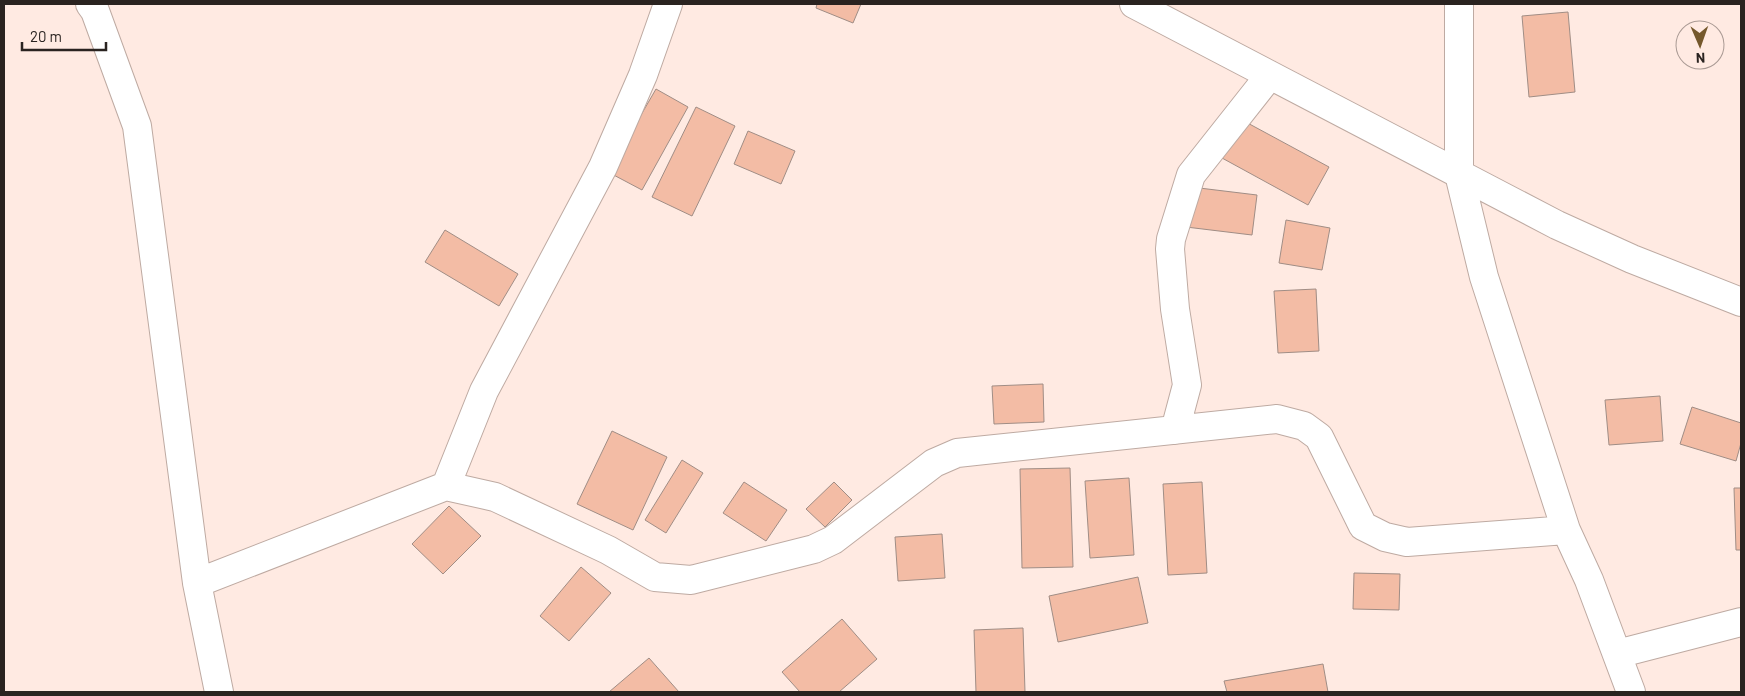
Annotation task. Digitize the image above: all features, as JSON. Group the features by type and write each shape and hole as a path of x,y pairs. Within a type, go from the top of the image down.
{"street":[{"path":"90,4 95,11 136,126 196,583 219,692"},
{"path":"446,486 484,391 603,167 643,75 668,4"},
{"path":"1134,4 1557,225 1632,259 1741,302"},
{"path":"1459,4 1459,174 1484,277 1566,530 1589,580 1631,692"},
{"path":"1175,430 1187,385 1175,309 1170,249 1171,239 1191,175 1270,75"},
{"path":"196,583 446,486 496,497 608,550 655,577 691,580 814,549 833,540 934,464 957,453 1278,419 1304,426 1319,437 1363,526 1384,537 1407,542 1566,530"},
{"path":"1617,654 1741,622"}],"building":[{"path":"817,4 861,4 853,23 816,8"},
{"path":"1568,12 1575,92 1529,97 1522,16"},
{"path":"656,89 688,107 642,190 608,172"},
{"path":"696,107 735,126 692,216 652,197"},
{"path":"1242,120 1329,167 1308,205 1222,158"},
{"path":"748,131 795,151 781,184 734,164"},
{"path":"1191,187 1257,195 1252,235 1186,227"},
{"path":"1286,220 1330,228 1322,270 1279,263"},
{"path":"445,230 518,274 499,306 425,262"},
{"path":"1316,289 1319,351 1278,353 1274,291"},
{"path":"1043,384 1044,422 994,424 992,386"},
{"path":"1660,396 1663,441 1609,445 1605,400"},
{"path":"1692,407 1741,423 1741,443 1736,461 1680,444"},
{"path":"612,431 667,457 633,530 577,504"},
{"path":"682,460 703,473 666,533 645,520"},
{"path":"1070,468 1073,567 1022,568 1020,469"},
{"path":"1129,478 1134,555 1090,558 1085,481"},
{"path":"744,482 787,510 766,541 723,513"},
{"path":"834,482 852,500 825,527 806,509"},
{"path":"1202,482 1207,573 1168,575 1163,484"},
{"path":"1734,488 1741,488 1741,550 1736,550"},
{"path":"449,506 481,536 443,574 412,544"},
{"path":"942,534 945,578 898,581 895,537"},
{"path":"581,567 611,593 569,641 540,616"},
{"path":"1354,573 1400,574 1399,610 1353,609"},
{"path":"1138,577 1148,623 1058,642 1049,596"},
{"path":"842,619 877,659 839,692 800,692 782,672"},
{"path":"1023,628 1025,692 976,692 974,630"},
{"path":"649,658 679,692 609,692"},
{"path":"1323,664 1328,692 1227,692 1224,681"}]}
